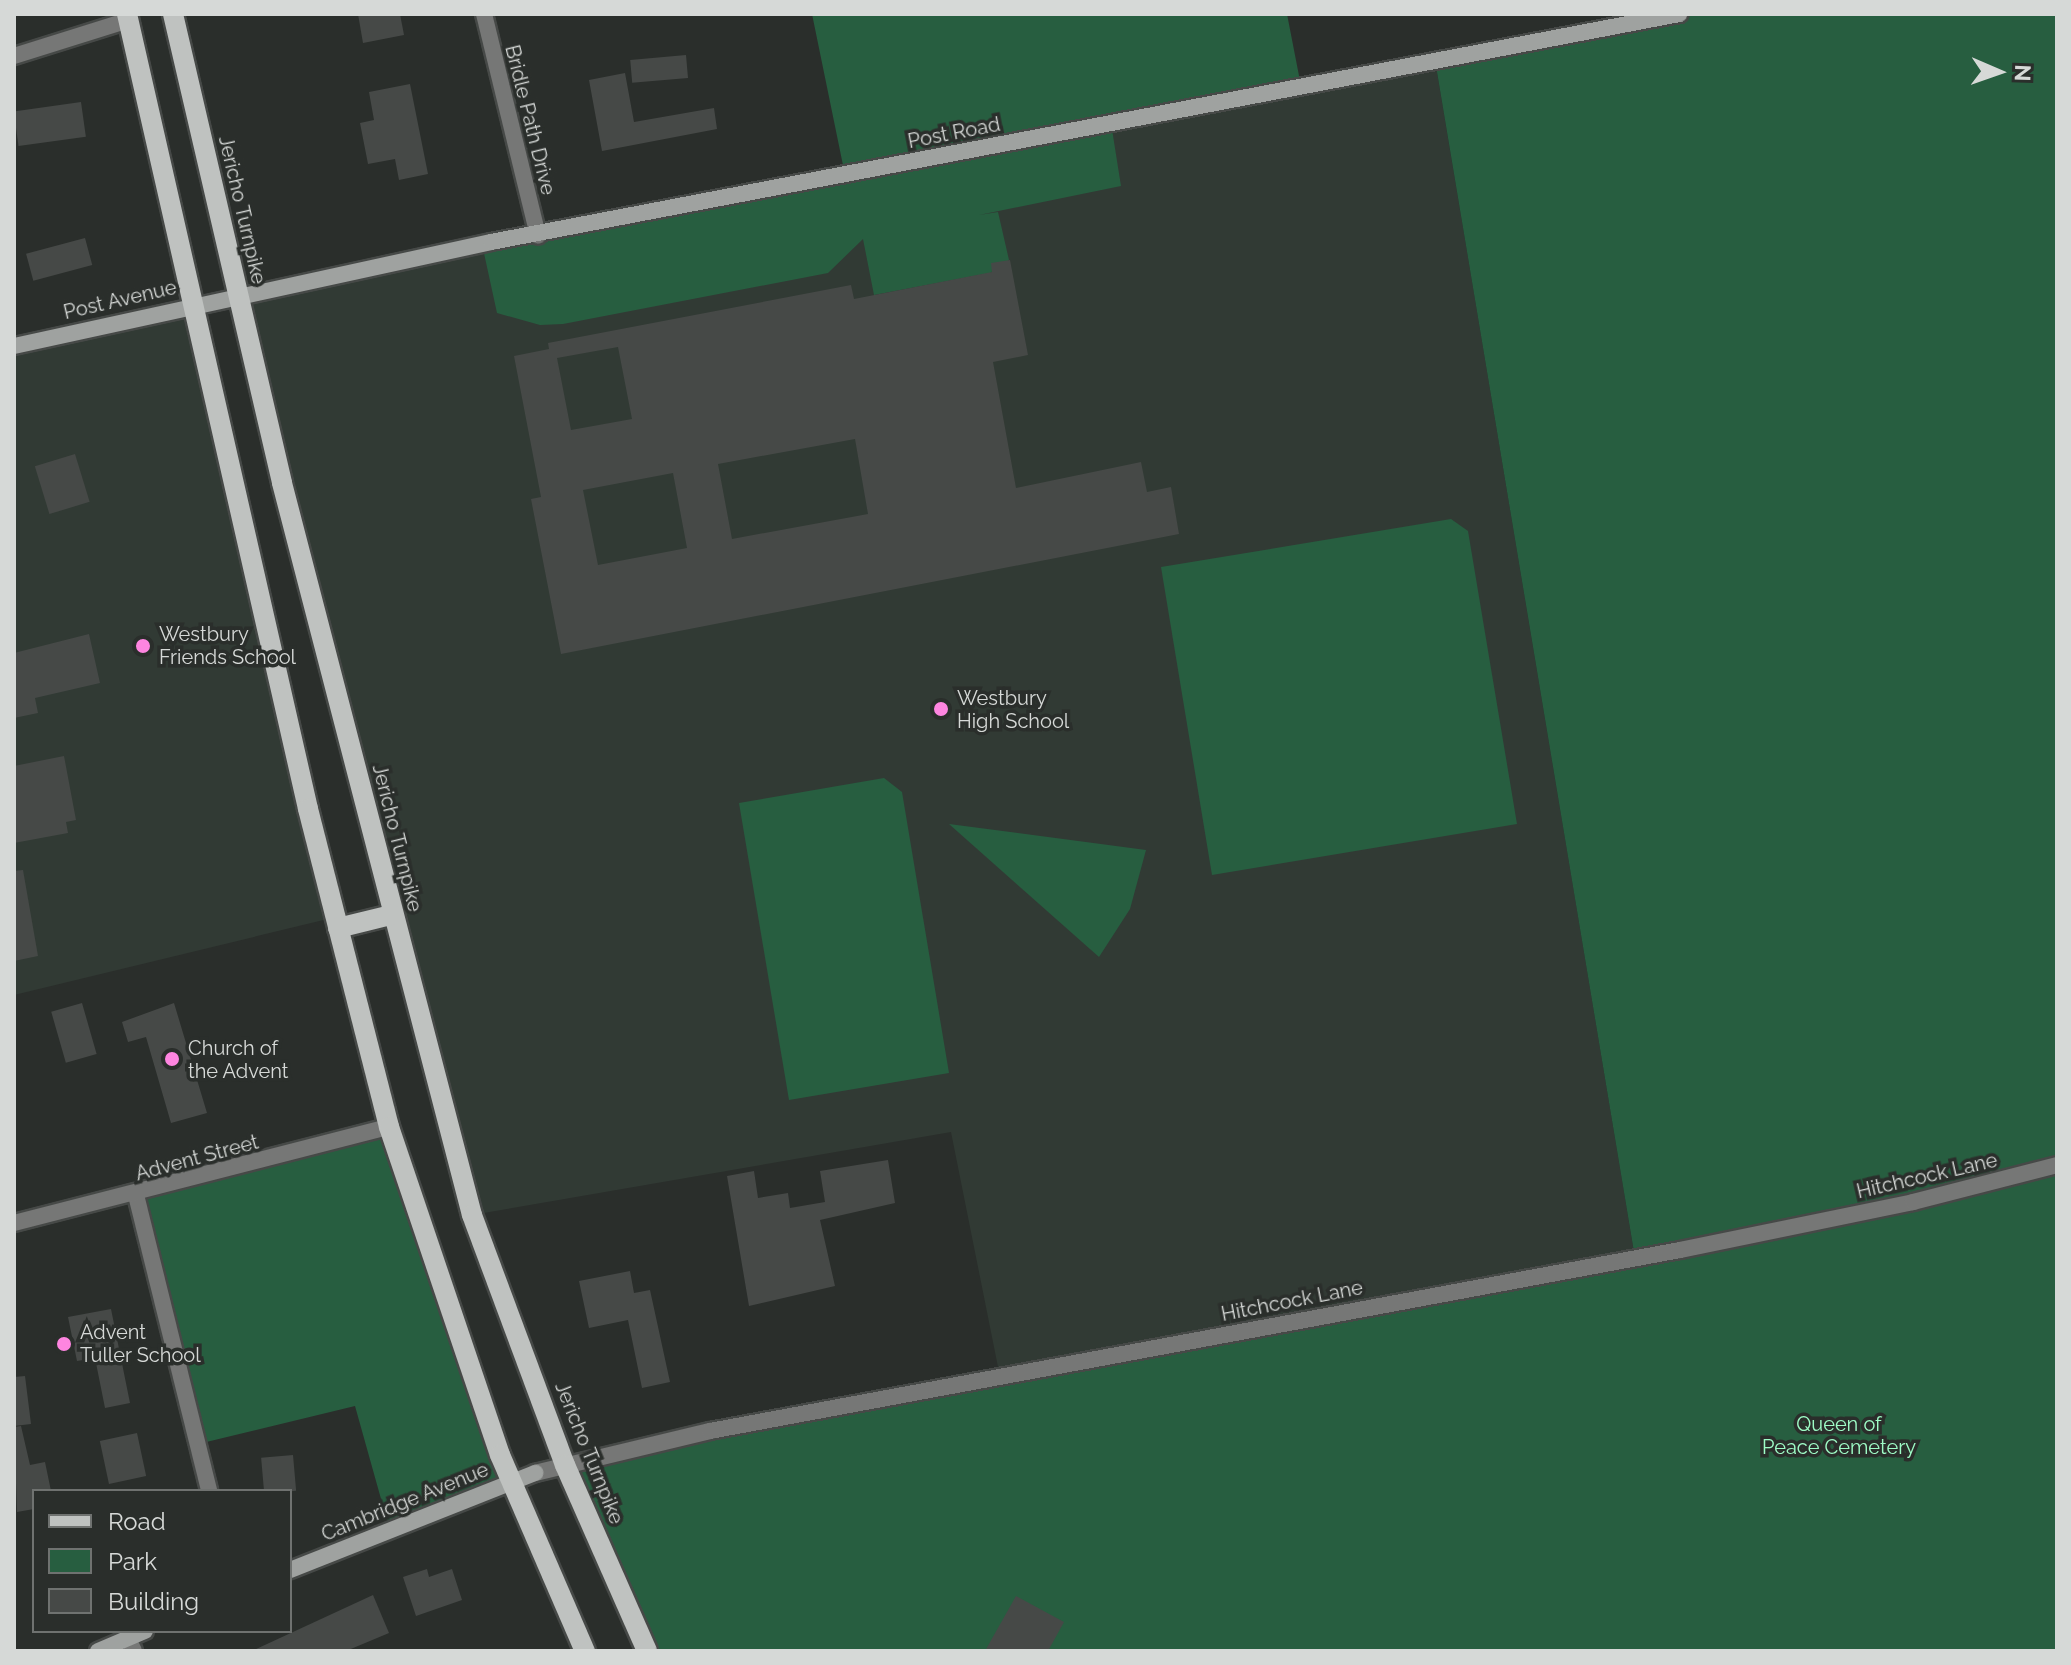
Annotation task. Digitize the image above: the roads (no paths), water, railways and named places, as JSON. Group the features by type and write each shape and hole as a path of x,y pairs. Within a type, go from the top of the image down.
{"main road":[{"name":"Jericho Turnpike","path":"173,14 237,296 391,915 472,1215 565,1465 647,1651"},
{"name":"Post Road","path":"237,296 1679,14"},
{"path":"128,17 338,928 389,1127 510,1480 585,1651"},
{"name":"Post Avenue","path":"14,346 237,296"},
{"path":"338,928 391,915"},
{"name":"Cambridge Avenue","path":"292,1569 510,1480 535,1473"},
{"path":"98,1651 131,1645"}],"street":[{"name":"Bridle Path Drive","path":"484,14 538,235"},
{"path":"14,56 128,17"},
{"name":"Advent Street","path":"14,1223 136,1195 389,1127"},
{"name":"Hitchcock Lane","path":"535,1473 710,1431 1680,1250 1913,1202 2057,1165"},
{"path":"136,1195 209,1489"}],"place":[{"name":"Westbury Friends School","path":"143,646"},
{"name":"Westbury High School","path":"941,709"},
{"name":"Church of the Advent","path":"172,1059"},
{"name":"Advent Tuller School","path":"64,1344"}],"park label":[{"name":"Queen of Peace Cemetery","path":"1839,1436"}]}
